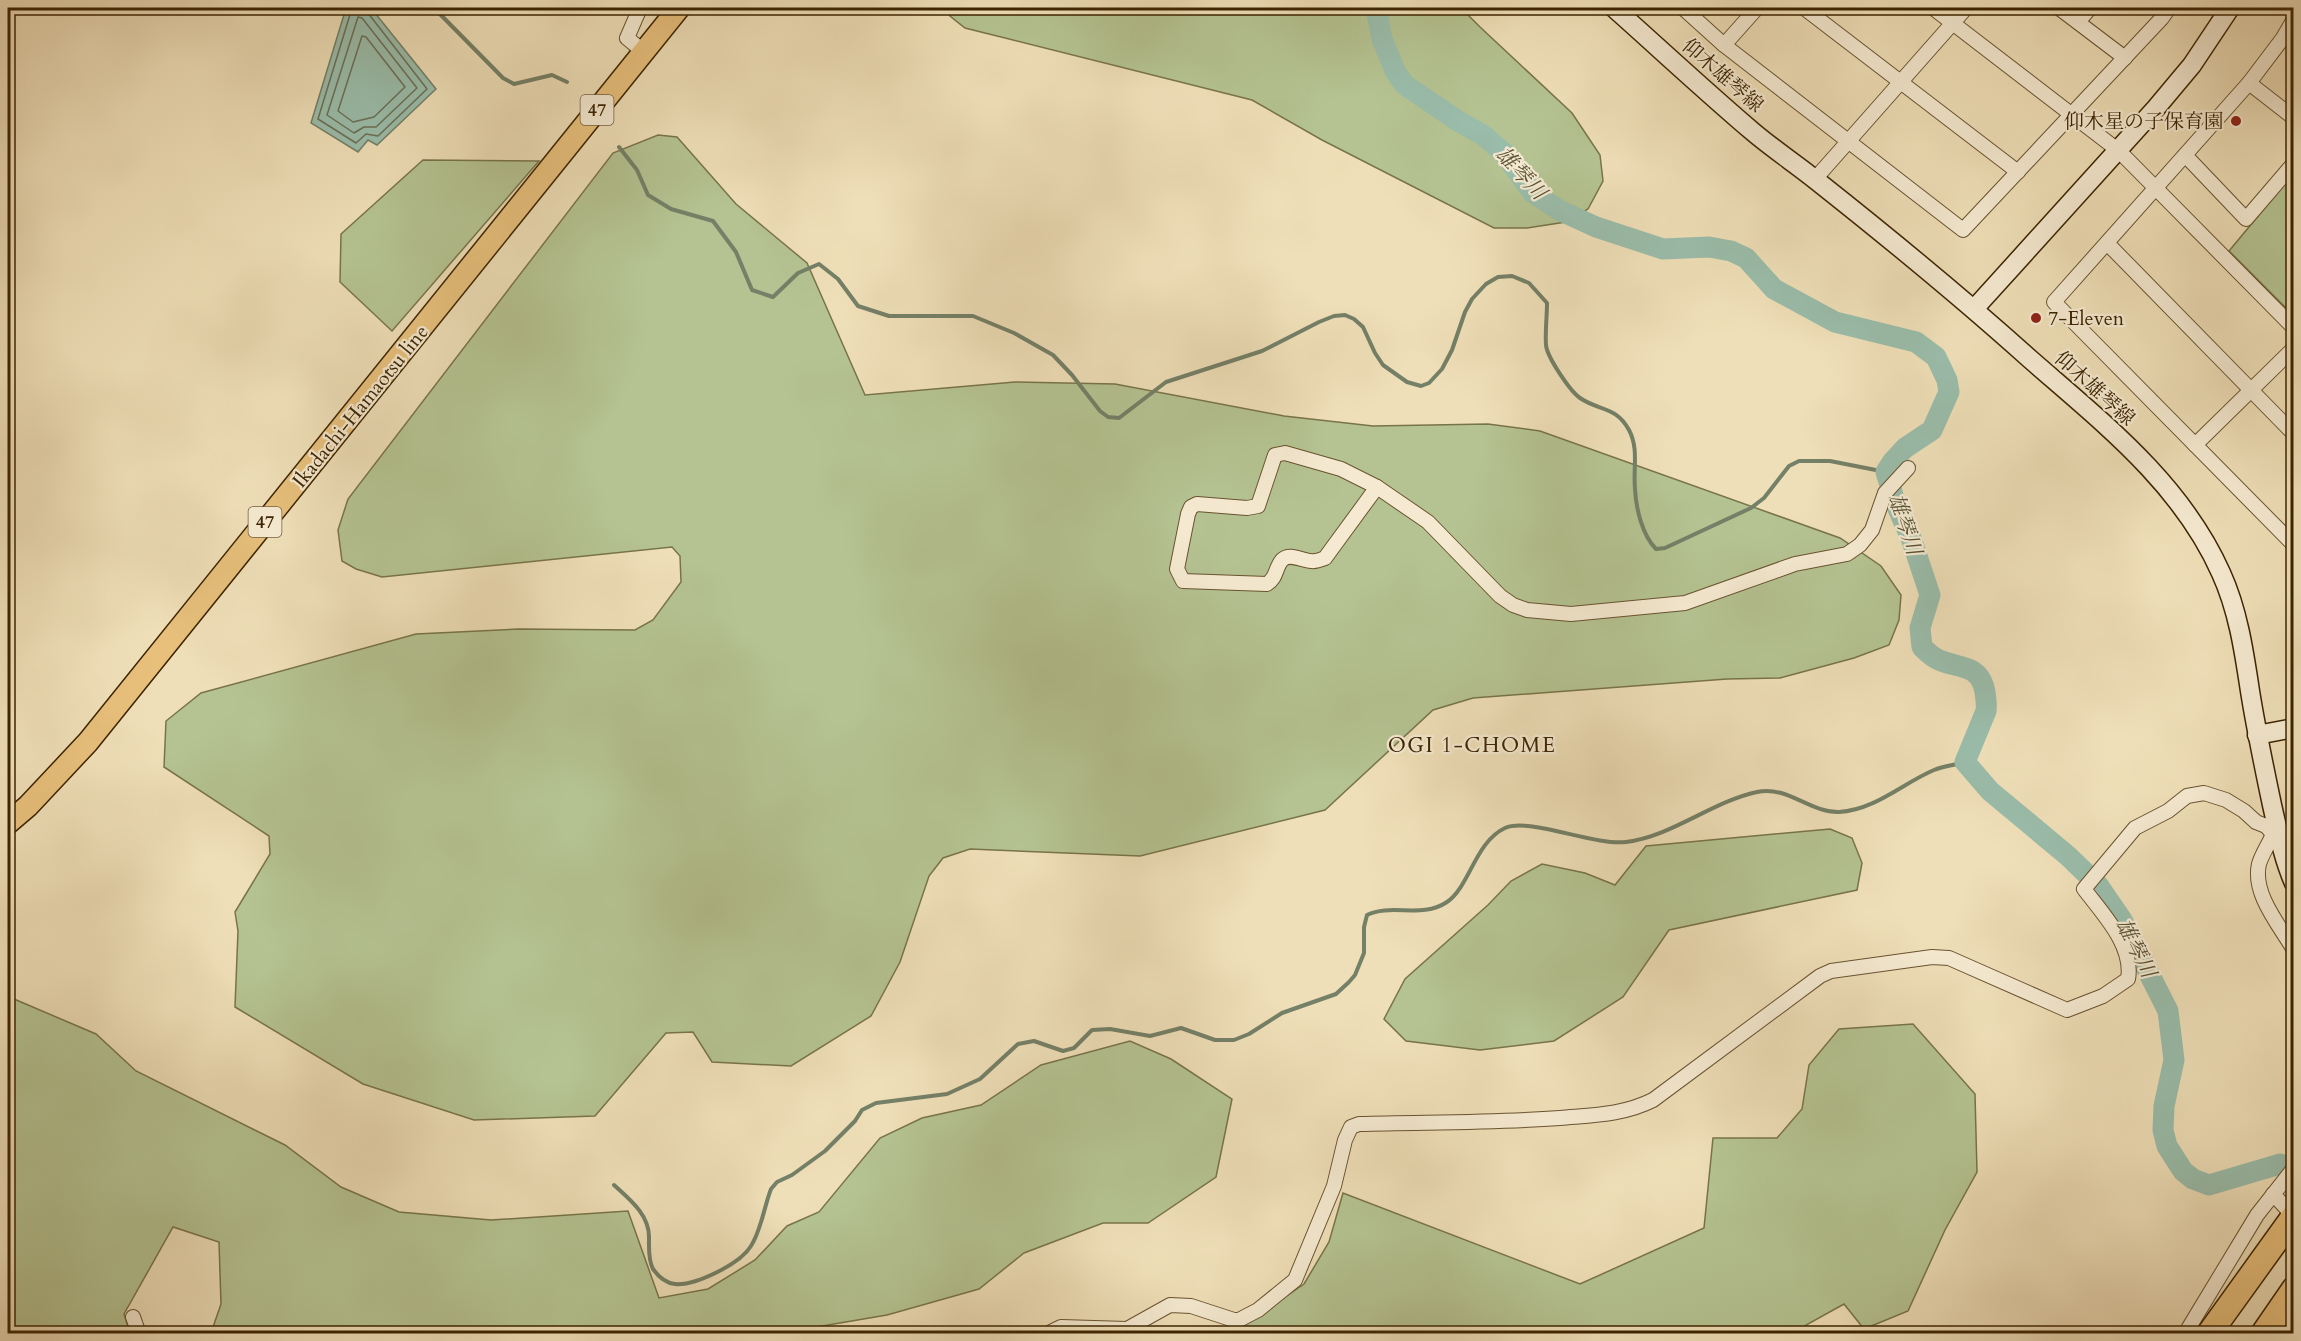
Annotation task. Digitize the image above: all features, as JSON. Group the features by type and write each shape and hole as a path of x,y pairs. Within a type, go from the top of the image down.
{"highway":[{"path":"2209,1334 2290,1212"},
{"path":"2263,1334 2294,1289"},
{"path":"2287,1334 2294,1323"}],"main road":[{"name":"Ikadachi-Hamaotsu line","path":"8,823 28,806 88,742 680,8"},
{"name":"仰木雄琴線","path":"1614,8 1755,134 1815,179 1974,309 2152,470 2192,521 2221,573 2233,605 2242,643 2276,834 2294,883"},
{"path":"1974,309 2118,152 2192,65 2230,8"},
{"path":"2257,735 2294,728"}],"street":[{"path":"640,8 627,38 644,52"},
{"path":"1683,8 1724,45 1963,230 2169,8"},
{"path":"1724,45 1757,8"},
{"path":"1804,8 2018,172"},
{"path":"1933,8 2118,152 2294,328"},
{"path":"1815,179 1966,8"},
{"path":"2059,8 2125,58"},
{"path":"2078,22 2090,8"},
{"path":"2294,19 2283,38 2249,83 2054,302 2294,545"},
{"path":"2249,83 2294,118"},
{"path":"2186,154 2246,219 2294,163"},
{"path":"2107,243 2294,434"},
{"path":"2195,445 2294,348"},
{"path":"1377,487 1325,558 1314,562 1294,557 1286,558 1282,560 1275,577 1267,584 1183,581 1178,574 1191,507 1197,504 1247,508 1258,506 1275,455 1285,453 1341,469 1377,487 1428,522 1500,596 1513,605 1527,610 1572,614 1685,603 1795,564 1847,554 1860,545 1872,530 1885,493 1908,468"},
{"path":"1047,1334 1061,1327 1127,1329 1170,1305 1191,1306 1236,1327 1295,1280 1334,1186 1345,1140 1351,1126 1527,1120 1620,1113 1637,1108 1653,1100 1811,982 1831,971 1932,957 1949,958 2067,1010 2103,996 2128,979 2130,967 2109,921 2084,889 2135,828 2168,811 2187,796 2204,793 2226,800 2276,834 2259,865 2258,882 2265,901 2294,950"},
{"path":"2185,1334 2257,1215 2294,1168"},
{"path":"2276,1189 2290,1212"},
{"path":"133,1317 139,1334"}],"shaded area":[{"path":"948,8 1461,8 1572,113 1600,155 1603,181 1588,209 1566,222 1527,228 1494,228 1322,140 1252,100 965,28 950,16"},
{"path":"658,135 677,137 736,204 807,263 865,395 1015,382 1115,384 1284,416 1373,426 1488,424 1540,431 1840,538 1881,566 1901,595 1899,620 1889,645 1854,658 1780,678 1727,679 1473,698 1433,710 1325,810 1140,856 970,849 943,858 929,876 900,962 871,1016 791,1066 712,1062 693,1032 666,1033 595,1116 474,1120 363,1084 235,1007 238,931 235,912 270,854 269,836 164,767 166,721 201,693 416,634 519,629 635,630 653,620 681,582 680,556 672,547 382,577 356,569 342,561 338,530 348,499 613,153"},
{"path":"423,160 539,161 392,331 340,282 341,234"},
{"path":"2293,174 2293,315 2229,251"},
{"path":"1830,829 1852,838 1862,863 1857,890 1669,930 1623,997 1554,1041 1480,1050 1406,1041 1384,1019 1405,979 1488,905 1511,881 1542,864 1585,873 1615,885 1646,846"},
{"path":"14,999 96,1034 136,1071 285,1145 341,1187 399,1212 491,1220 628,1211 659,1298 708,1289 755,1260 787,1226 819,1212 880,1138 922,1118 981,1105 1041,1065 1130,1041 1171,1059 1232,1099 1216,1177 1148,1223 1103,1223 1024,1253 979,1289 887,1315 781,1333 211,1333 221,1304 219,1242 173,1227 124,1314 130,1333 8,1333 8,1001"},
{"path":"1913,1024 1975,1094 1977,1172 1945,1230 1908,1311 1864,1329 1844,1304 1806,1325 1796,1334 1237,1334 1238,1329 1304,1284 1329,1242 1343,1193 1580,1284 1704,1228 1713,1138 1777,1138 1802,1109 1809,1065 1839,1029"}],"water":[{"path":"346,8 371,8 436,89 377,145 368,140 358,152 311,123"}],"waterway":[{"path":"434,8 503,78 514,84 552,75 567,82"},
{"name":"雄琴川","path":"1376,8 1382,39 1396,73 1405,85 1483,135 1504,153 1533,193 1559,210 1596,227 1663,249 1709,247 1731,251 1746,258 1774,289 1835,322 1916,342 1936,357 1947,380 1949,392 1932,430 1905,448 1886,472 1930,595 1920,628 1922,647 1937,659 1973,671 1982,682 1985,692 1986,711 1965,762 1990,791 2068,856 2098,885 2122,920 2168,1011 2174,1060 2164,1106 2163,1130 2167,1146 2183,1171 2193,1179 2209,1185 2280,1164 2294,1171"},
{"path":"619,147 637,170 648,195 671,209 713,221 736,252 752,290 773,297 798,273 819,264 838,279 858,306 889,316 973,316 1014,333 1053,355 1100,411 1108,417 1119,418 1166,382 1262,351 1334,316 1345,315 1354,319 1363,327 1383,365 1407,382 1421,386 1429,383 1442,369 1472,299 1486,284 1498,277 1512,276 1529,283 1547,303 1547,350 1565,381 1580,398 1613,413 1624,422 1629,430 1635,451 1635,489 1638,513 1643,529 1656,549 1665,548 1751,508 1764,498 1789,466 1799,461 1830,461 1886,472"},
{"path":"614,1185 637,1208 646,1221 650,1261 655,1272 662,1279 675,1284 705,1278 737,1260 751,1246 771,1189 777,1182 792,1175 825,1151 855,1121 862,1110 876,1103 947,1094 980,1079 1018,1044 1034,1041 1063,1051 1074,1048 1092,1030 1110,1029 1150,1036 1181,1028 1215,1040 1234,1040 1249,1034 1282,1013 1336,994 1355,975 1364,953 1364,927 1367,915 1386,910 1427,910 1447,902 1462,886 1487,843 1505,828 1530,826 1597,840 1626,842 1660,833 1740,797 1768,791 1778,792 1828,811 1839,812 1865,806 1922,775 1942,767 1965,762"}],"place":[{"name":"仰木星の子保育園","path":"2236,121"},
{"name":"7-Eleven","path":"2036,318"}],"district":[{"name":"OGI 1-CHOME","path":"1472,745"}]}
